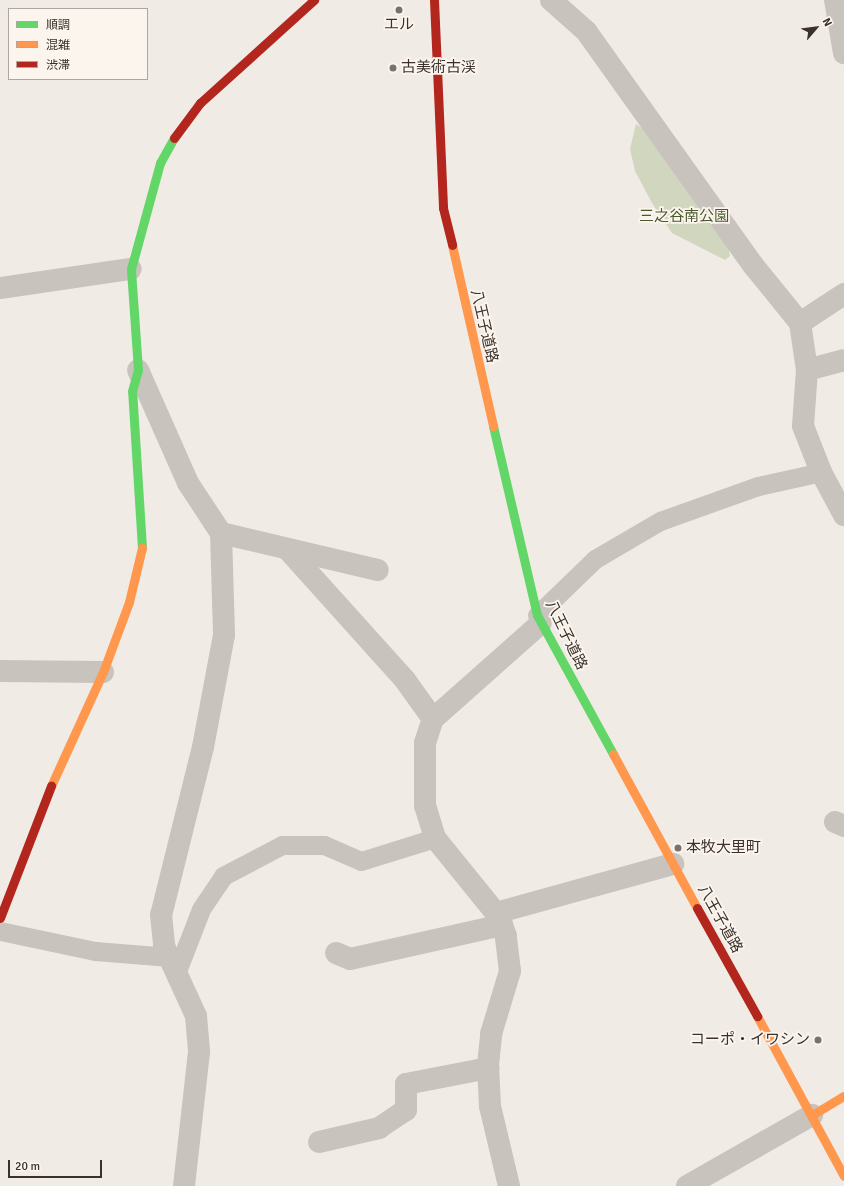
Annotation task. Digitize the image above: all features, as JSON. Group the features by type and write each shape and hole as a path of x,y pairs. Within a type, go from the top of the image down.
{"street":[{"path":"0,918 54,777 103,672 129,602 143,546 132,391 138,370 132,269 160,164 175,135 200,103 314,0"},
{"name":"八王子道路","path":"434,0 443,208 539,619 812,1115 844,1176"},
{"path":"551,0 586,31 754,265 800,323 807,370 803,426 820,472 844,515"},
{"path":"835,0 844,53"},
{"path":"0,288 132,269"},
{"path":"800,323 844,294"},
{"path":"807,370 844,360"},
{"path":"138,370 188,483 221,533 224,635 203,747 161,915 164,946 174,964 196,1016 199,1052 184,1186"},
{"path":"221,533 289,551 378,570"},
{"path":"289,551 405,680 433,719"},
{"path":"509,1186 490,1106 488,1068 492,1034 510,971 499,919 435,838 425,806 426,743 433,719 539,619"},
{"path":"0,671 103,672"},
{"path":"336,953 350,959 499,919 673,864"},
{"path":"319,1142 379,1128 406,1110 406,1084 488,1068"},
{"path":"687,1186 844,1096"}],"lane":[{"path":"539,619 596,559 660,521 758,486 820,472"},
{"path":"0,931 95,951 174,964 202,909 223,876 282,845 324,845 361,861 435,838"}],"green space":[{"name":"三之谷南公園","path":"636,124 645,130 728,246 730,256 725,260 672,233 652,203 635,171 630,149"}],"traffic: fast":[{"path":"142,548 132,391 138,370 131,269 160,163 174,138"},
{"path":"493,426 537,615 613,754"}],"traffic: slow":[{"path":"452,245 493,426"},
{"path":"51,786 103,672 129,602 142,548"},
{"path":"613,754 697,908"},
{"path":"757,1016 844,1176"},
{"path":"812,1115 844,1096"}],"traffic: jam":[{"path":"174,138 200,103 314,0"},
{"path":"434,0 443,208 452,245"},
{"path":"0,918 51,786"},
{"path":"697,908 757,1016"}],"place":[{"name":"エル","path":"399,10"},
{"name":"古美術古渓","path":"393,68"},
{"name":"本牧大里町","path":"678,848"},
{"name":"コーポ・イワシン","path":"818,1040"}]}
